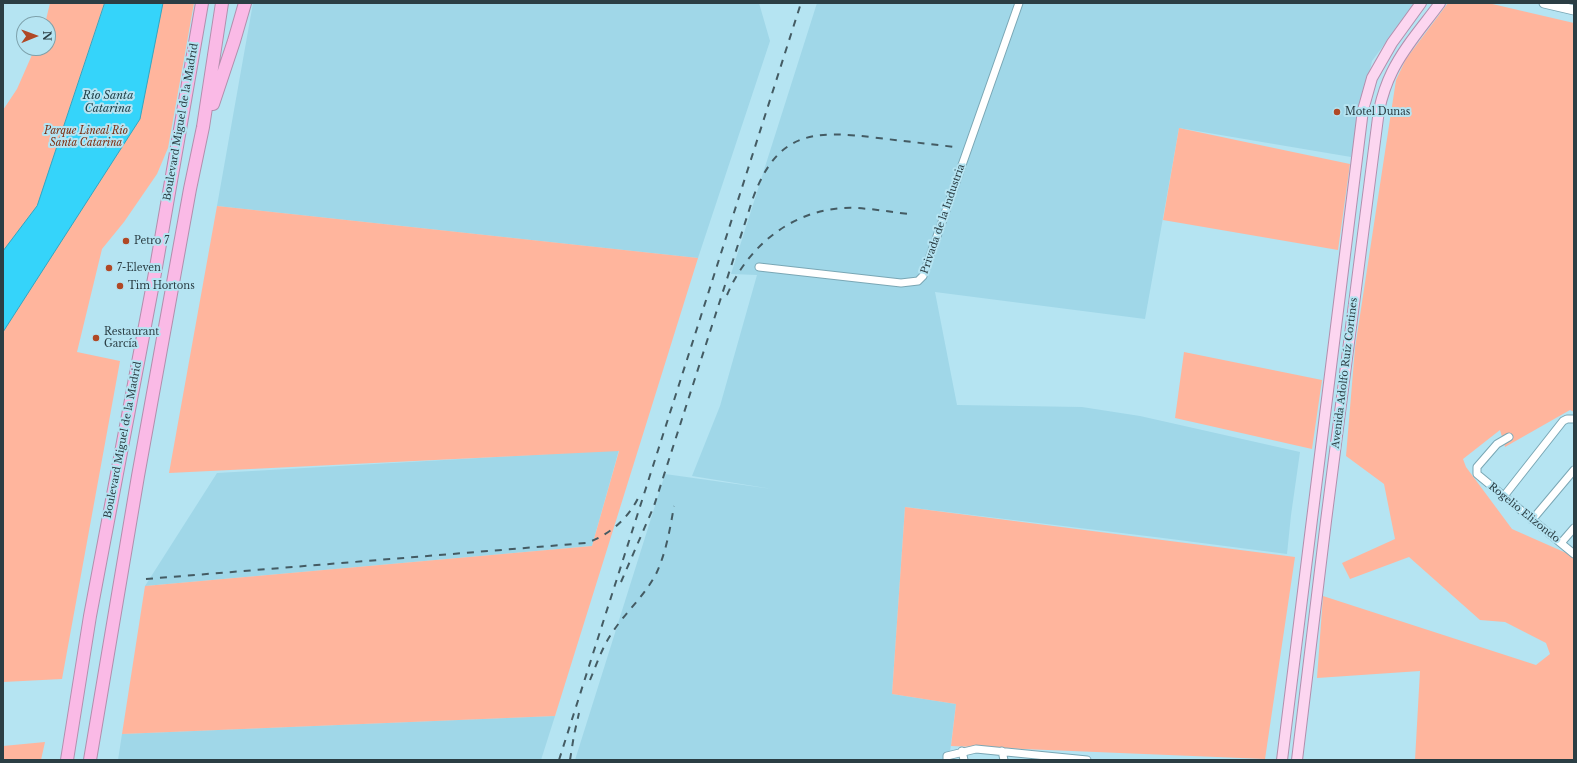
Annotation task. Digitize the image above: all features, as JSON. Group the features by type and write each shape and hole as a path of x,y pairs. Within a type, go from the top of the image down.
{"highway":[{"path":"187,89 183,76 183,65 194,3"},
{"name":"Boulevard Miguel de la Madrid","path":"66,760 90,616 154,281 202,3"},
{"name":"Boulevard Miguel de la Madrid","path":"90,760 139,469 190,188 203,127 222,3"},
{"path":"203,127 211,110 245,3"}],"main road":[{"name":"Avenida Adolfo Ruíz Cortines","path":"1282,760 1363,110 1372,78 1392,43 1421,3"},
{"name":"Avenida Adolfo Ruíz Cortines","path":"1297,760 1379,110 1384,91 1392,71 1402,54 1440,3"}],"street":[{"name":"Privada de la Industria","path":"759,267 901,283 918,281 923,276 1019,3"},
{"path":"1544,3 1574,10"},
{"path":"1504,496 1563,421 1567,419 1574,419"},
{"name":"Rogelio Elizondo","path":"1509,437 1497,444 1476,470 1477,474 1574,554"},
{"path":"1532,520 1574,470"},
{"path":"1561,543 1574,528"},
{"path":"947,758 962,751 976,749 1002,751 1046,758 1087,760"},
{"path":"962,751 964,760"},
{"path":"1002,751 1004,760"}],"shaded area":[{"path":"253,3 759,3 770,41 698,258 217,206"},
{"path":"817,3 1415,3 1372,61 1351,157 1179,128 1145,319 935,292 957,405 1082,407 1140,416 1300,452 1287,554 905,507 892,694 956,704 949,760 575,760 665,474 772,489 692,476 720,406 757,275 731,274"},
{"path":"619,450 592,546 145,586 217,473"},
{"path":"555,716 541,760 118,760 122,734"}],"green space":[{"name":"Parque Lineal Río Santa Catarina","path":"50,3 194,3 168,148 157,174 124,222 102,249 77,352 120,361 62,679 3,682 3,110 17,89 31,56 56,56 56,16 47,16"},
{"path":"1448,3 1488,3 1574,23 1574,412 1570,410 1505,447 1500,430 1463,459 1466,467 1512,529 1573,556 1574,760 1415,760 1420,671 1317,678 1323,596 1536,665 1550,654 1546,643 1505,622 1480,620 1409,557 1350,579 1342,563 1395,539 1384,484 1346,456 1355,348 1396,80 1406,59"},
{"path":"1179,128 1350,164 1338,250 1163,220"},
{"path":"217,206 698,258 555,716 122,734 145,586 592,546 619,451 169,473"},
{"path":"1184,352 1322,380 1312,449 1175,418"},
{"path":"905,507 1295,557 1265,759 951,746 956,704 892,694"},
{"path":"45,742 41,760 3,760 3,746"}],"water":[{"name":"Río Santa Catarina","path":"105,3 163,3 140,119 3,332 3,251 37,206"}],"railway":[{"path":"559,760 801,3"},
{"path":"621,582 654,506 753,198 763,176 774,159 787,147 801,140 835,134 856,135 955,147"},
{"path":"727,295 736,276 748,259 762,244 778,231 796,220 815,213 835,209 857,208 909,214"},
{"path":"146,579 586,543 595,540 611,530 625,518 640,494"},
{"path":"590,680 600,654 610,636 647,589 656,574 665,549 674,506"},
{"path":"570,760 579,713"}],"place":[{"name":"Motel Dunas","path":"1337,112"},
{"name":"Petro 7","path":"126,241"},
{"name":"7-Eleven","path":"109,268"},
{"name":"Tim Hortons","path":"120,286"},
{"name":"Restaurant García","path":"96,338"}]}
